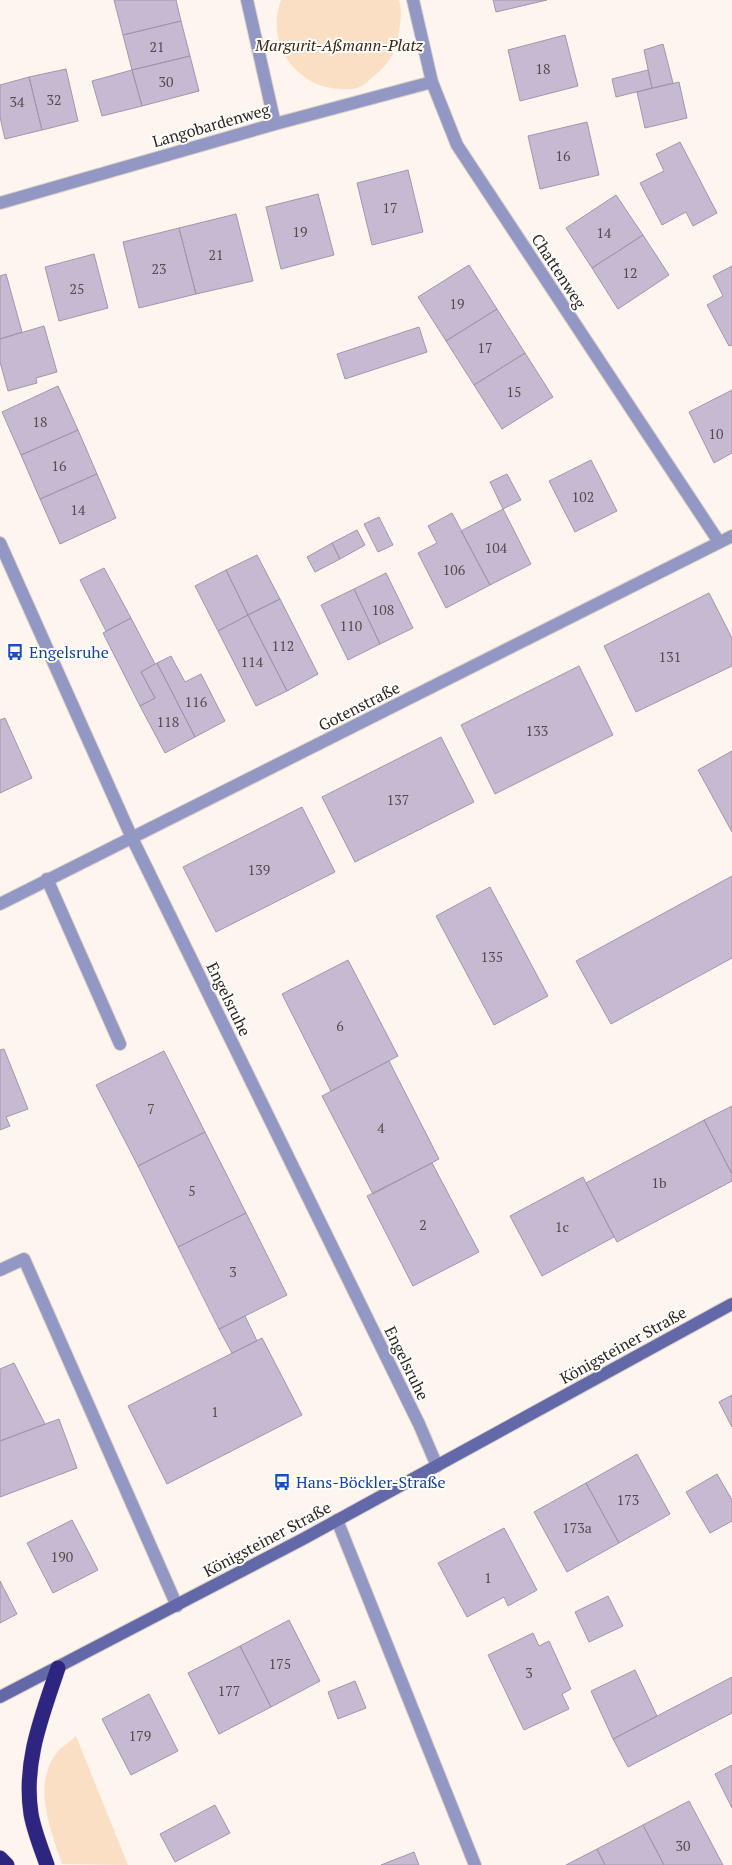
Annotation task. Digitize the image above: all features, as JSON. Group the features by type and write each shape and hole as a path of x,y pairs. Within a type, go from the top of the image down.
{"highway":[{"path":"47,1865 32,1815 29,1769 32,1746 58,1668"},
{"path":"0,1858 8,1865"}],"main road":[{"name":"Königsteiner Straße","path":"0,1697 177,1606 732,1304"}],"street":[{"path":"247,0 275,124"},
{"name":"Chattenweg","path":"413,0 432,82 457,145 718,542"},
{"name":"Langobardenweg","path":"0,203 275,124 432,82"},
{"name":"Gotenstraße","path":"0,904 732,536"},
{"name":"Engelsruhe","path":"0,543 132,838 414,1415 437,1466"},
{"path":"47,879 120,1044"},
{"path":"0,1270 24,1259 177,1606"},
{"path":"337,1520 475,1865"}],"green space":[{"name":"Margurit-Aßmann-Platz","path":"281,0 399,0 401,9 400,23 397,44 393,54 383,67 360,87 338,89 313,82 291,65 284,54 277,28 277,14"},
{"path":"76,1736 128,1865 62,1864 49,1823 44,1794 45,1780 49,1766 56,1754"}],"building":[{"path":"114,0 176,0 181,21 123,35"},
{"path":"493,0 547,0 496,12"},
{"path":"181,21 190,56 132,70 123,35"},
{"path":"565,35 578,86 520,101 508,50"},
{"path":"663,44 673,83 652,88 644,50"},
{"path":"190,56 199,91 142,106 132,70"},
{"path":"66,69 78,121 42,130 29,77"},
{"path":"132,70 142,106 102,116 92,81"},
{"path":"648,70 652,88 616,97 612,79"},
{"path":"29,77 42,130 5,139 0,117 0,85"},
{"path":"679,82 687,118 645,128 637,92"},
{"path":"587,122 599,175 540,189 528,136"},
{"path":"680,142 717,213 693,226 686,212 662,225 640,183 664,171 656,154"},
{"path":"408,170 423,232 372,245 357,183"},
{"path":"318,194 334,255 281,269 266,207"},
{"path":"616,195 643,235 592,268 566,228"},
{"path":"236,214 253,281 196,294 179,228"},
{"path":"179,228 196,294 139,308 123,242"},
{"path":"643,235 669,275 618,309 592,268"},
{"path":"94,254 108,308 59,321 45,267"},
{"path":"469,265 497,309 446,341 418,297"},
{"path":"732,266 732,345 729,346 707,305 723,296 713,276"},
{"path":"6,274 22,332 0,339 0,276"},
{"path":"497,309 525,353 474,385 446,341"},
{"path":"44,326 57,372 36,378 37,383 8,391 0,362 0,339"},
{"path":"419,327 427,352 345,379 337,354"},
{"path":"525,353 553,397 502,429 474,385"},
{"path":"58,386 78,430 21,455 2,412"},
{"path":"732,390 732,453 714,463 689,412"},
{"path":"78,430 97,474 40,499 21,455"},
{"path":"591,460 617,511 575,532 549,481"},
{"path":"97,474 116,518 60,544 40,499"},
{"path":"507,474 521,500 503,509 490,482"},
{"path":"503,509 531,564 490,585 461,531"},
{"path":"452,513 490,585 446,608 418,553 437,543 428,526"},
{"path":"379,517 393,545 378,552 364,524"},
{"path":"357,530 365,545 340,559 332,543"},
{"path":"332,543 340,559 315,572 307,557"},
{"path":"257,555 280,599 248,615 226,570"},
{"path":"104,568 131,618 106,631 80,580"},
{"path":"226,570 248,615 218,631 195,586"},
{"path":"386,573 413,628 380,644 354,589"},
{"path":"354,589 380,644 348,660 321,605"},
{"path":"709,593 732,638 732,666 636,712 604,646"},
{"path":"280,599 318,674 287,691 248,615"},
{"path":"248,615 287,691 256,706 218,631"},
{"path":"131,618 155,664 141,672 155,698 140,706 103,633"},
{"path":"171,656 185,682 201,674 225,721 195,737 157,663"},
{"path":"157,663 195,737 165,753 140,706 155,698 141,672"},
{"path":"579,666 613,735 495,794 461,725"},
{"path":"5,718 32,778 0,793 0,720"},
{"path":"441,737 474,802 355,862 322,797"},
{"path":"732,751 732,832 698,770"},
{"path":"302,807 335,872 216,932 183,867"},
{"path":"732,876 732,958 611,1024 576,961"},
{"path":"490,887 548,996 494,1025 436,916"},
{"path":"348,960 398,1056 331,1091 282,994"},
{"path":"4,1049 28,1109 6,1117 10,1126 0,1130 0,1050"},
{"path":"164,1051 205,1132 138,1166 96,1085"},
{"path":"389,1061 439,1159 373,1194 322,1096"},
{"path":"732,1106 732,1174 704,1120"},
{"path":"704,1120 732,1174 732,1181 617,1242 586,1183"},
{"path":"205,1132 246,1213 178,1247 138,1166"},
{"path":"432,1163 479,1252 413,1286 367,1196"},
{"path":"583,1177 614,1237 542,1276 510,1216"},
{"path":"246,1213 287,1295 219,1329 178,1247"},
{"path":"245,1316 257,1341 232,1353 219,1329"},
{"path":"262,1338 302,1415 167,1484 128,1406"},
{"path":"14,1363 45,1424 0,1441 0,1369"},
{"path":"732,1395 732,1427 719,1402"},
{"path":"59,1419 77,1468 0,1497 0,1441"},
{"path":"637,1454 670,1514 619,1543 586,1483"},
{"path":"717,1474 732,1500 732,1521 710,1533 686,1492"},
{"path":"586,1483 619,1543 567,1572 534,1512"},
{"path":"72,1520 98,1570 53,1593 27,1543"},
{"path":"504,1528 537,1590 508,1606 504,1597 467,1617 438,1563"},
{"path":"0,1581 17,1614 0,1623"},
{"path":"608,1596 623,1626 589,1642 575,1612"},
{"path":"289,1620 320,1681 271,1707 240,1646"},
{"path":"533,1633 539,1646 549,1641 571,1689 562,1694 569,1709 524,1730 488,1655"},
{"path":"240,1646 271,1707 219,1734 188,1673"},
{"path":"635,1670 657,1716 613,1739 591,1691"},
{"path":"732,1677 732,1713 628,1767 613,1739"},
{"path":"355,1681 366,1708 338,1719 328,1692"},
{"path":"149,1694 178,1751 131,1775 102,1719"},
{"path":"732,1765 732,1808 715,1774"},
{"path":"689,1801 723,1865 664,1865 643,1825"},
{"path":"215,1805 230,1833 175,1862 160,1834"},
{"path":"643,1825 664,1865 605,1865 597,1849"},
{"path":"597,1849 605,1865 566,1865"},
{"path":"414,1852 419,1865 381,1865"}],"place":[{"name":"Engelsruhe","path":"15,652"},
{"name":"Hans-Böckler-Straße","path":"282,1482"}]}
